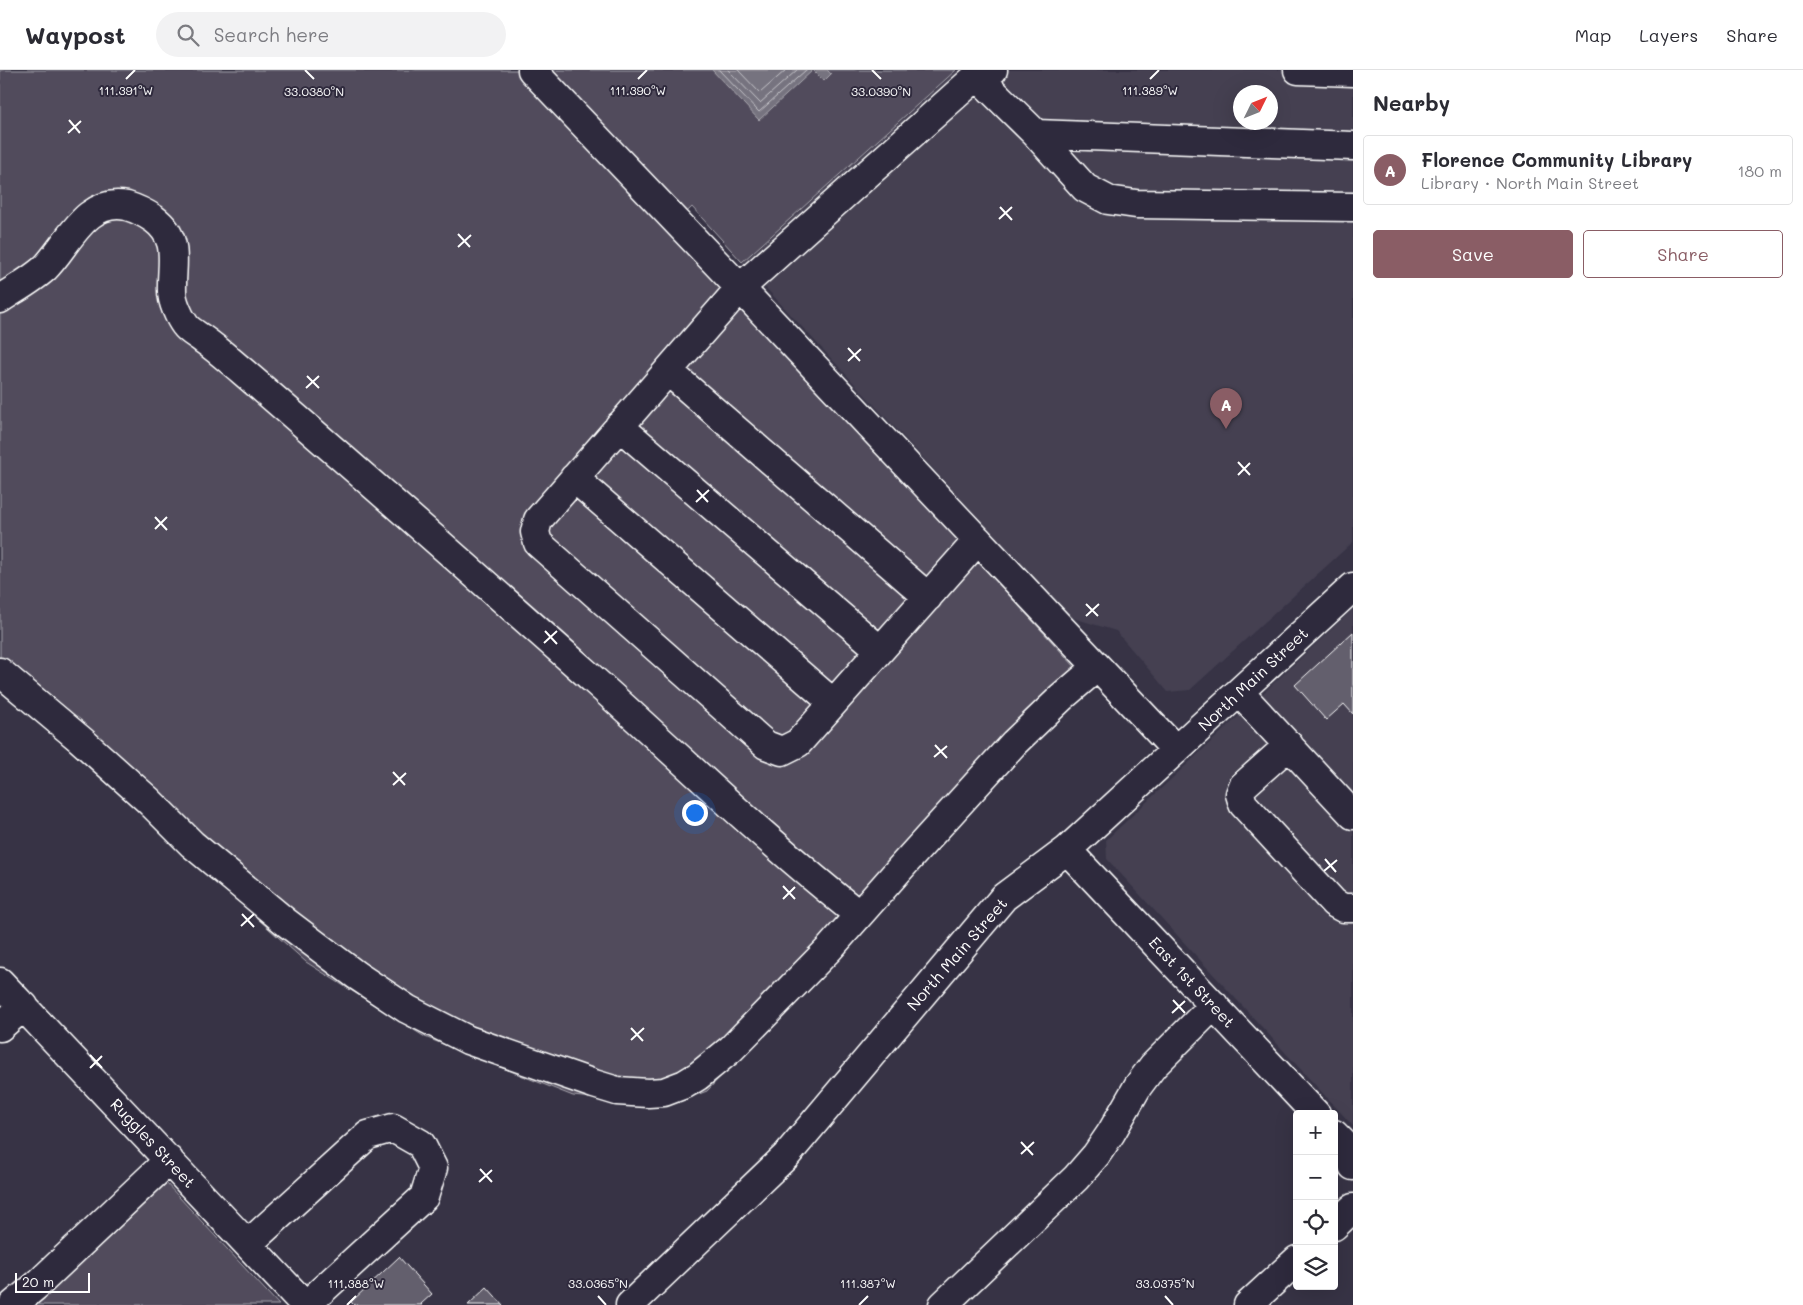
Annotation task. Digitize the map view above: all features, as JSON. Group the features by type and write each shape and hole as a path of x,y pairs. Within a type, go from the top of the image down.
{"street":[{"path":"532,70 1176,750"},
{"path":"1298,70 1353,72"},
{"path":"978,540 798,743 782,751 766,745 538,543 535,532 538,520 740,288 984,72 1085,188 1108,200 1136,204 1353,207"},
{"path":"1036,134 1353,146"},
{"path":"0,299 44,269 66,240 97,210 112,206 123,206 140,210 156,221 167,232 173,250 171,293 185,325 222,353 312,431 597,684 809,876 859,915"},
{"path":"668,371 928,597"},
{"path":"620,426 880,650"},
{"path":"574,478 833,703"},
{"name":"North Main Street","path":"630,1305 786,1156 1004,897 1067,850 1353,587"},
{"path":"0,672 81,740 148,800 192,844 313,944 356,975 407,1009 468,1040 617,1091 630,1093 664,1092 678,1088 698,1076 732,1049 829,949 1014,743 1097,667"},
{"path":"1239,692 1353,815"},
{"path":"1289,745 1244,786 1240,794 1243,804 1334,903 1343,908 1353,908"},
{"name":"East 1st Street","path":"1067,850 1312,1110"},
{"name":"Ruggles Street","path":"0,982 306,1305"},
{"path":"943,1305 1076,1178 1096,1155 1138,1086 1153,1066 1214,1005"},
{"path":"0,1027 24,1006"},
{"path":"248,1244 368,1135 393,1128 421,1144 433,1168 424,1197 306,1305"},
{"path":"1338,1138 1347,1147 1353,1166"},
{"path":"13,1305 37,1285 169,1160"},
{"path":"1338,1222 1353,1208"},
{"path":"1248,1305 1293,1264"}],"shaded area":[{"path":"0,70 956,70 742,262 692,207 670,228 1089,682 707,1091 667,1106 573,1096 425,1037 306,962 0,688"},
{"path":"956,70 1353,70 1353,542 1190,690 1168,692 1116,631 1070,617 742,262"},
{"path":"1353,609 1353,1126 1107,859 1106,840"},
{"path":"166,1184 279,1305 37,1305"}],"water":[{"path":"712,70 813,70 759,120"},
{"path":"813,70 827,70 831,74 824,81"}],"building":[{"path":"1353,632 1353,714 1344,704 1326,720 1295,685"},
{"path":"399,1257 432,1294 422,1305 354,1305 351,1302"},
{"path":"487,1287 503,1305 468,1305"}],"place":[{"name":"Florence Community Library","path":"1226,429"}]}
